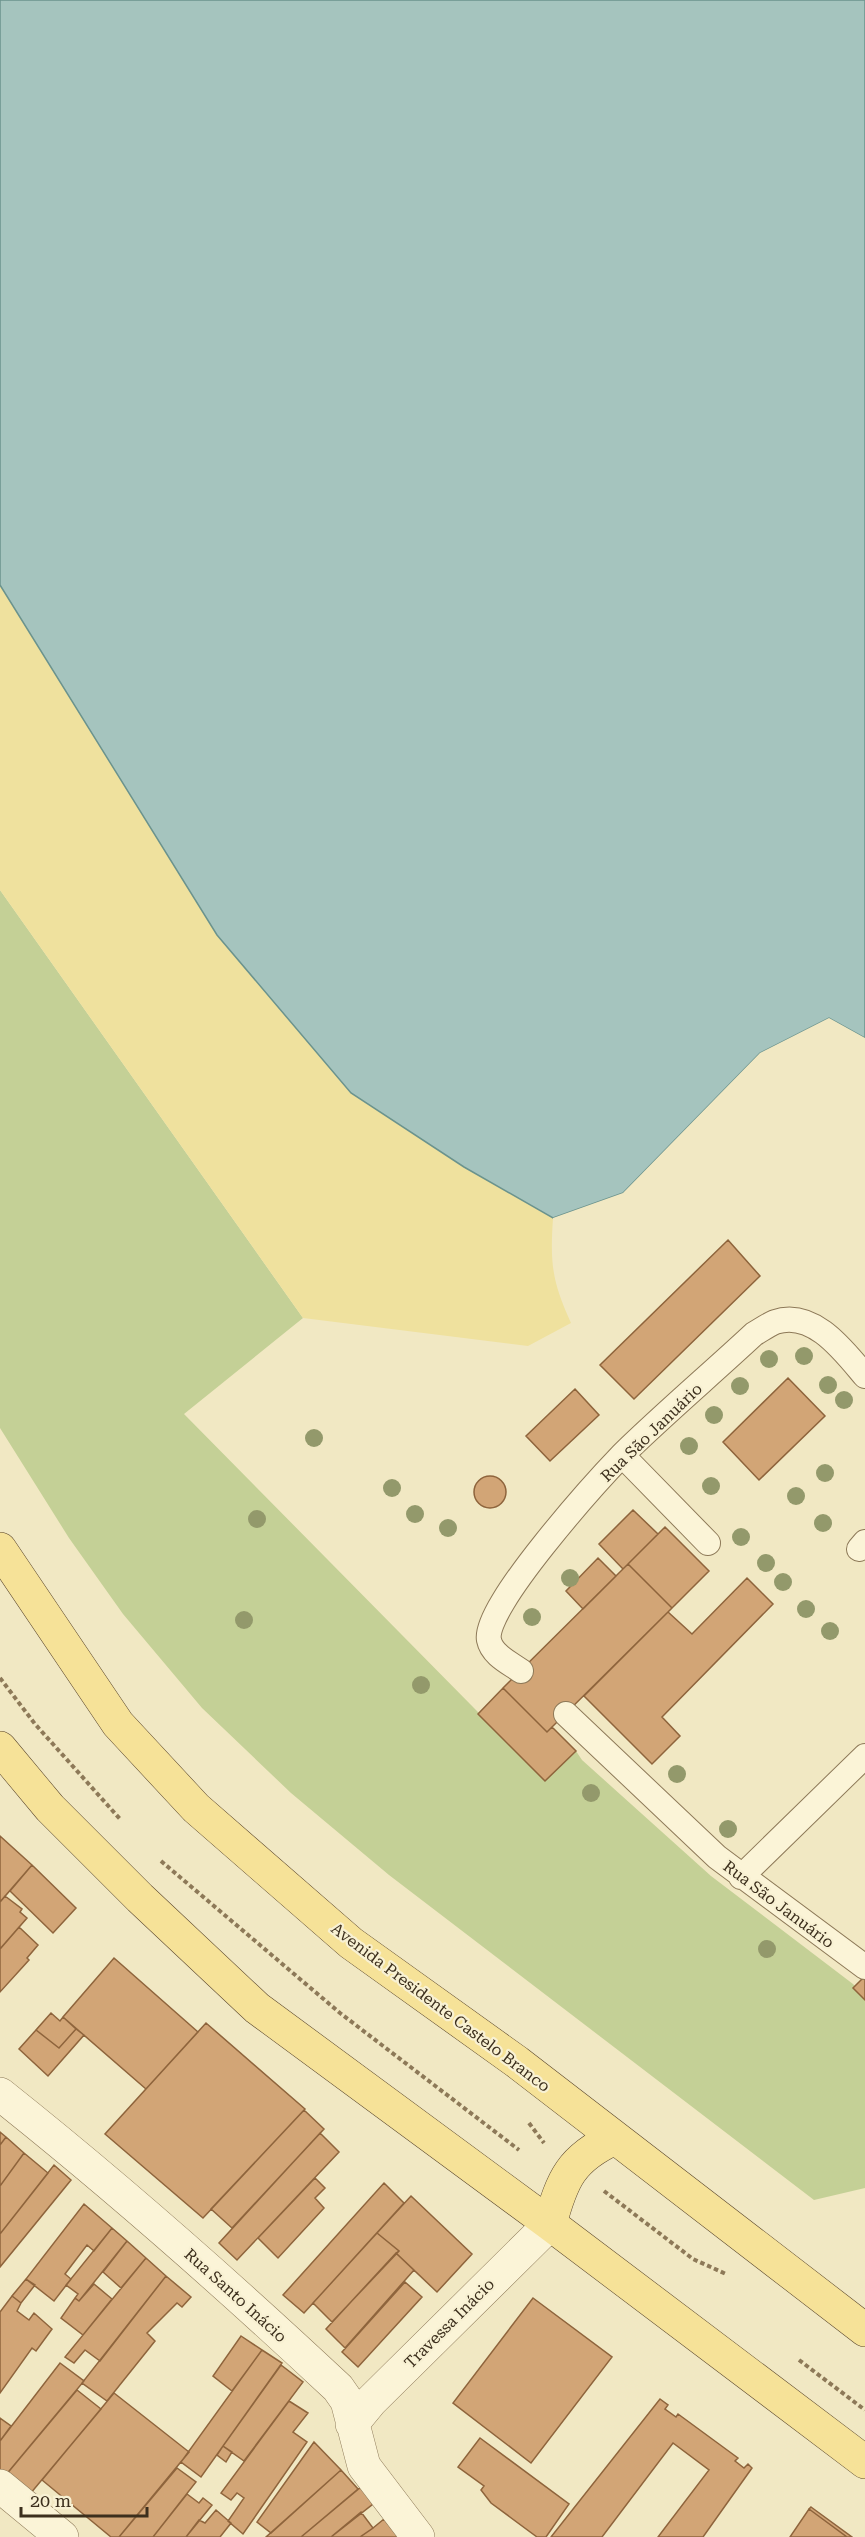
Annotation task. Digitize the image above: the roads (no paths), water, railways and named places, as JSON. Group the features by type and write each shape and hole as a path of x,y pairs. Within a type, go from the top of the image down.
{"main road":[{"name":"Avenida Presidente Castelo Branco","path":"0,1549 118,1724 196,1808 351,1943 517,2062 865,2330"},
{"path":"0,1748 50,1808 131,1890 257,2008 550,2224 865,2462"},
{"path":"550,2224 558,2194 573,2167 590,2149 615,2138"}],"street":[{"name":"Rua Santo Inácio","path":"0,2094 101,2175 270,2324 338,2388 347,2401 364,2466 418,2537"},
{"name":"Travessa Inácio","path":"352,2424 371,2401 550,2224"},
{"path":"0,2486 62,2537"}],"lane":[{"name":"Rua São Januário","path":"521,1671 494,1650 488,1639 491,1623 521,1573 622,1455 754,1334 776,1322 797,1321 810,1324 837,1343 865,1376"},
{"path":"622,1455 708,1543"},
{"name":"Rua São Januário","path":"566,1713 741,1877 865,1967"},
{"path":"741,1877 865,1756"}],"water":[{"path":"0,0 865,0 865,1038 829,1018 760,1053 623,1193 553,1218 464,1167 351,1093 217,935 0,585"}]}
